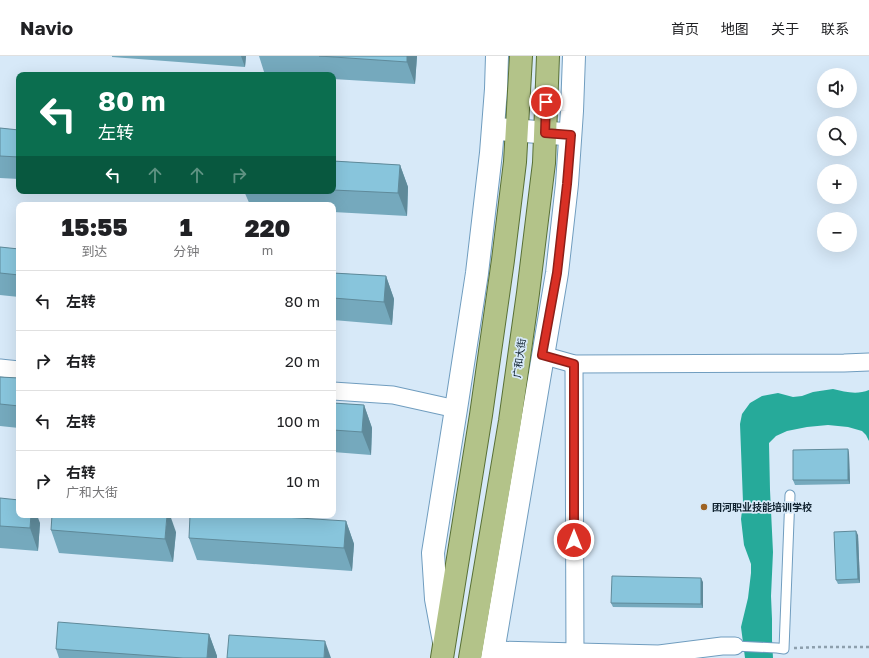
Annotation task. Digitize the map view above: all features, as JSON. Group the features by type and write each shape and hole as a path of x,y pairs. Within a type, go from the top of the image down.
{"main road":[{"path":"443,652 481,415 503,260 515,162 520,56"},
{"name":"广和大街","path":"470,658 510,421 527,300 544,164 548,56"}],"street":[{"path":"443,652 436,599 433,553 477,273 491,153 497,56"},
{"path":"492,654 557,273 571,135 574,56"},
{"path":"493,128 571,135"},
{"path":"472,307 503,260"},
{"path":"542,355 574,364 869,362"},
{"path":"574,364 575,655"},
{"path":"0,368 16,370"},
{"path":"336,391 393,395 456,410"},
{"path":"483,580 492,654"},
{"path":"492,654 659,654 722,646 735,646"}],"lane":[{"path":"735,646 781,648 790,494"}],"path":[{"path":"781,648 869,647"}],"shaded area":[{"path":"833,389 856,393 869,390 869,441 862,431 848,427 828,425 787,431 776,436 769,443 773,552 771,596 773,658 745,658 741,627 748,598 751,564 744,545 741,519 743,502 740,424 742,414 750,403 762,396 778,393 793,397"}],"building":[{"path":"319,56 407,56 407,62"},
{"path":"0,128 16,130 16,157 0,156"},
{"path":"336,161 400,165 398,193 336,190"},
{"path":"0,247 16,249 16,275 0,273"},
{"path":"336,273 386,276 384,302 336,298"},
{"path":"0,377 16,378 16,406 0,404"},
{"path":"336,403 364,405 362,432 336,430"},
{"path":"848,449 848,480 793,480 793,450"},
{"path":"0,498 16,500 16,518 31,518 30,528 0,526"},
{"path":"52,518 167,518 165,539 51,530"},
{"path":"190,518 300,518 346,521 344,548 189,538"},
{"path":"856,531 858,579 836,580 834,532"},
{"path":"612,576 701,578 701,604 611,603"},
{"path":"58,622 209,634 207,658 183,658 56,649"},
{"path":"229,635 325,641 324,658 227,658"}],"place":[{"name":"团河职业技能培训学校","path":"704,507"}],"route":[{"path":"546,102 545,133 571,135 557,273 542,355 574,364 574,540"}]}
